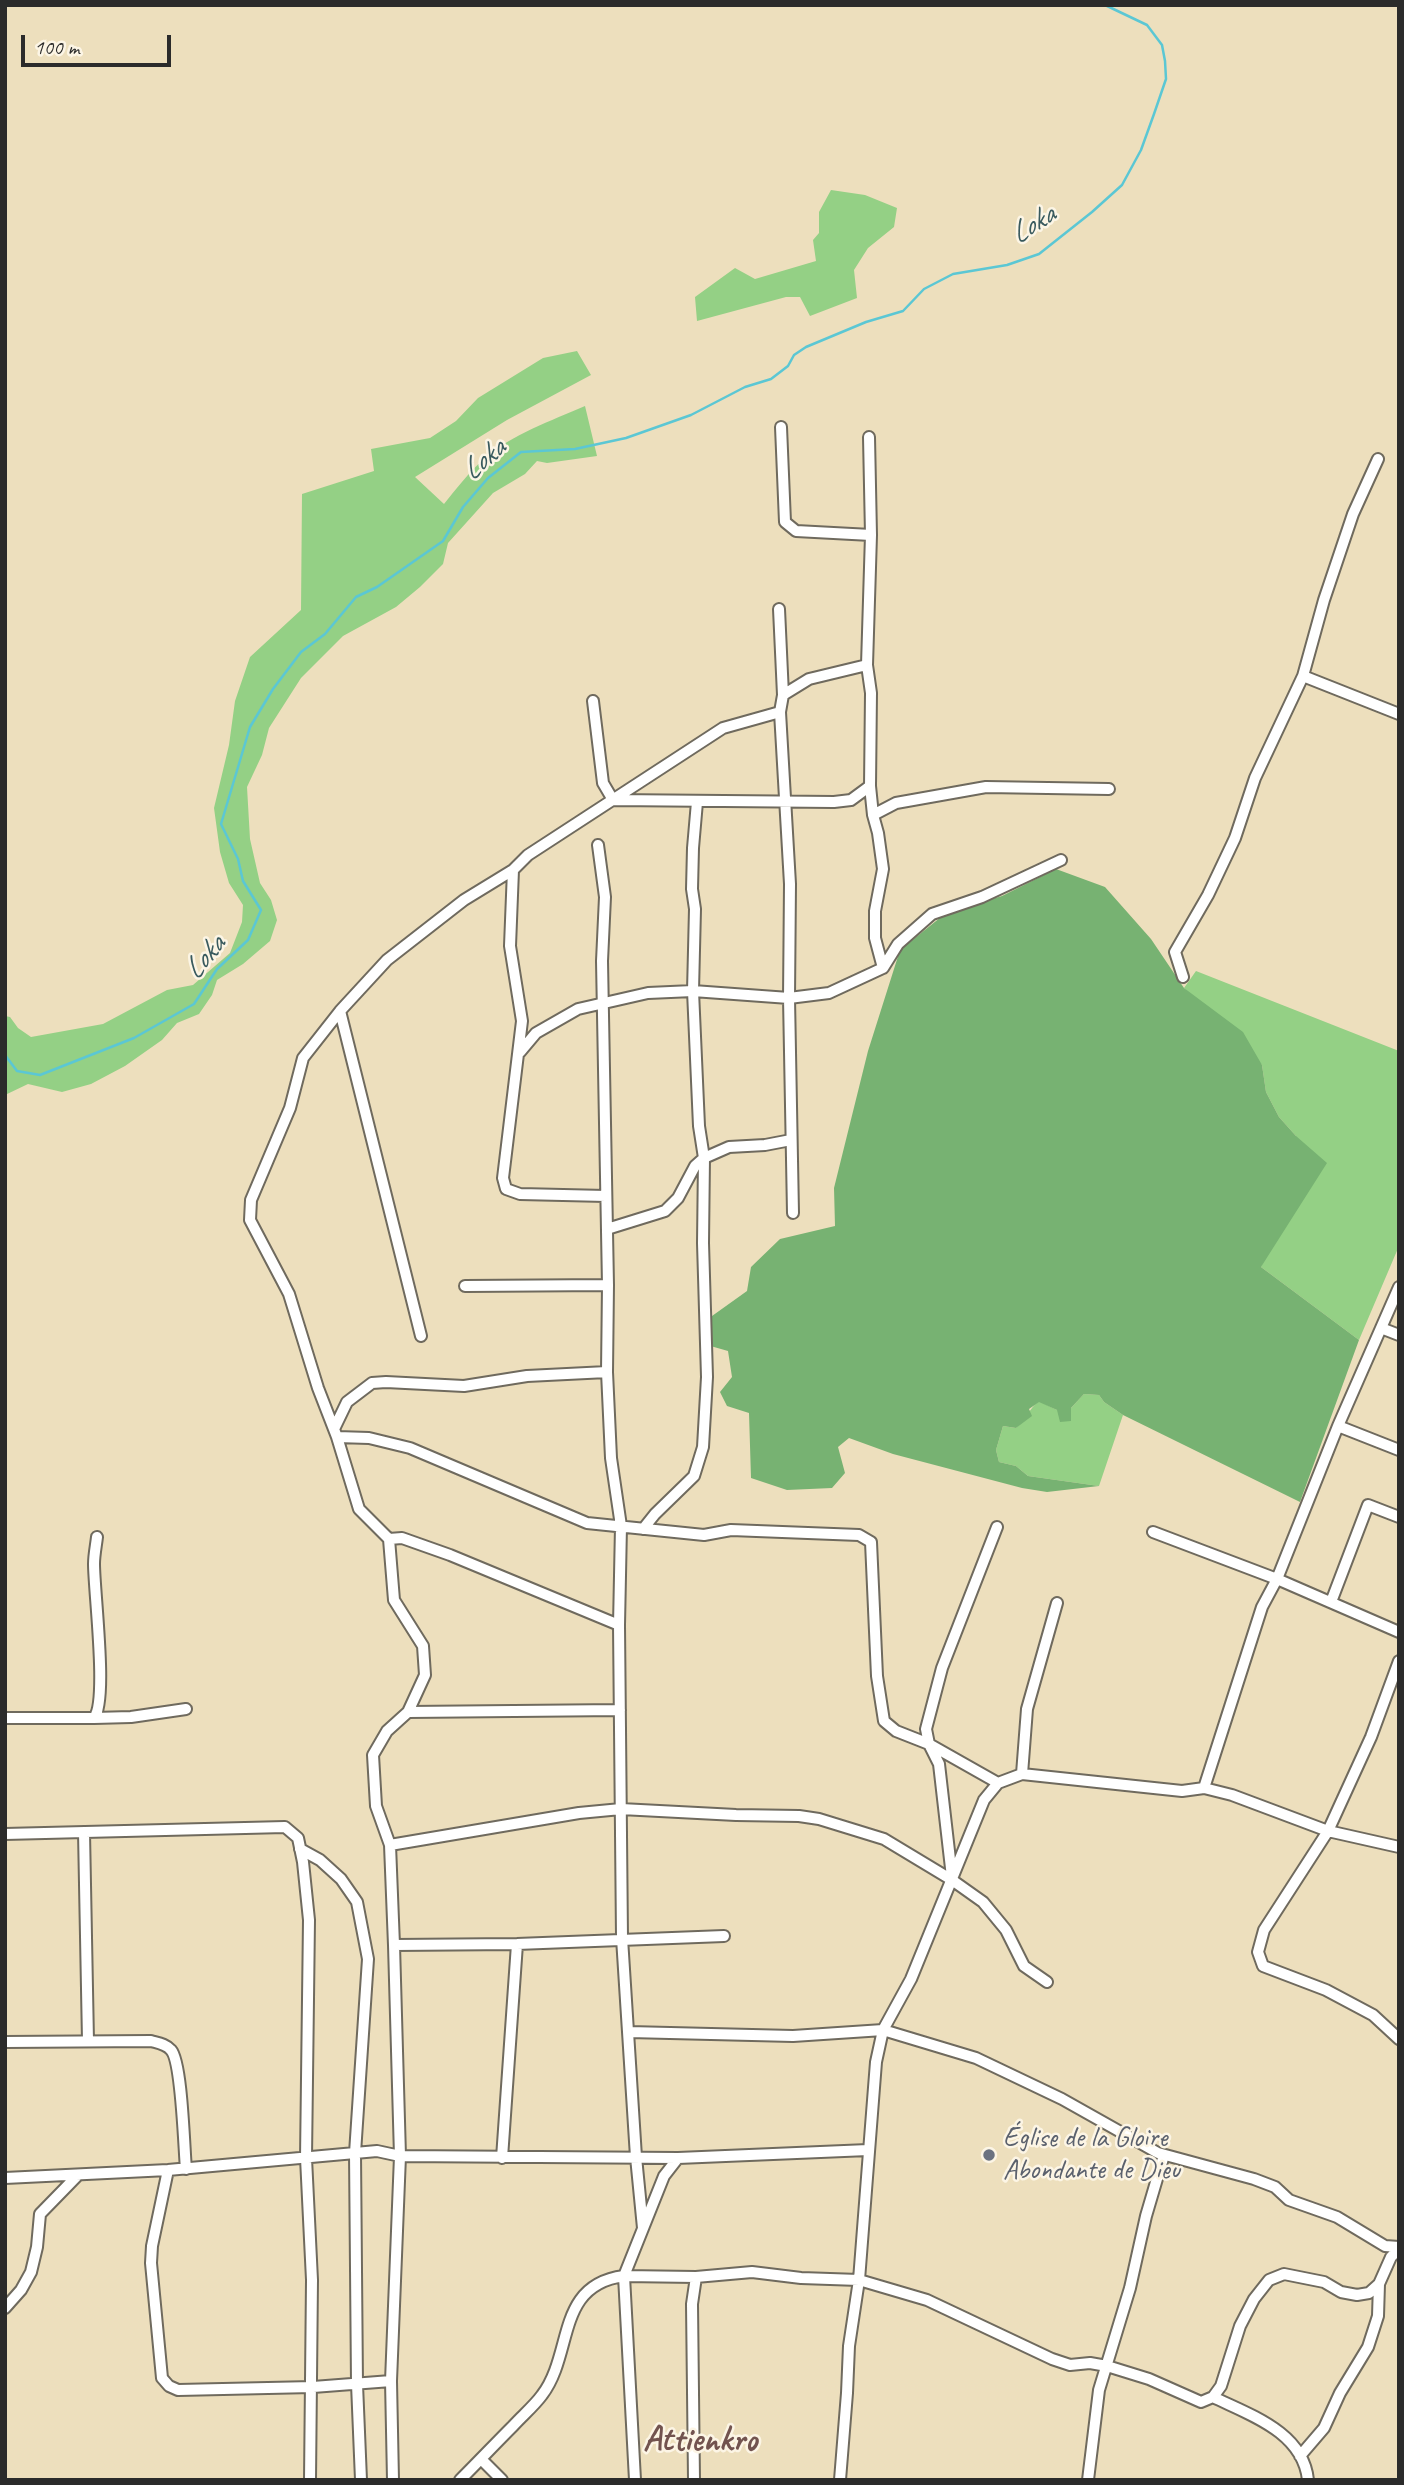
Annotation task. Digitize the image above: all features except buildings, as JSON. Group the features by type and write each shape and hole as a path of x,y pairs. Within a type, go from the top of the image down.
{"street":[{"path":"781,427 785,522 796,531 871,535"},
{"path":"869,437 871,535 867,665 871,693 870,786 883,869 875,911 875,938 883,968"},
{"path":"1183,977 1175,952 1208,895 1230,849 1255,778 1303,676 1324,600 1353,514 1378,459"},
{"path":"779,609 783,695 780,712 790,884 793,1213"},
{"path":"783,695 809,679 867,665"},
{"path":"1303,676 1399,714"},
{"path":"593,701 603,783 612,800"},
{"path":"393,2480 391,2381 400,2156 390,1846 376,1806 373,1755 387,1731 408,1712 425,1675 424,1654 423,1646 391,1591 389,1539 359,1509 289,1294 250,1220 251,1200 290,1108 303,1058 340,1011 387,960 464,900 513,870 528,855 723,728 780,712"},
{"path":"612,800 851,800 870,786"},
{"path":"873,815 896,803 986,787 1109,789"},
{"path":"643,1529 654,1514 694,1476 702,1447 707,1377 702,1243 704,1158 699,1126 693,991 695,909 692,889 697,802"},
{"path":"598,845 605,897 602,961 607,1371 611,1458 621,1526 619,1625 622,1938 643,2228"},
{"path":"520,1052 536,1033 578,1009 649,993 693,991 789,998 829,993 883,968 898,944 933,914 982,897 1061,860"},
{"path":"513,870 510,946 522,1021 503,1178 506,1189 520,1194 606,1196"},
{"path":"340,1011 421,1336"},
{"path":"607,1229 665,1211 678,1198 695,1166 704,1158 729,1147 791,1140"},
{"path":"465,1286 608,1285"},
{"path":"1204,1788 1262,1607 1277,1579 1338,1426 1399,1287"},
{"path":"1381,1328 1399,1335"},
{"path":"336,1433 347,1402 372,1383 464,1386 527,1376 607,1371"},
{"path":"1338,1426 1399,1450"},
{"path":"336,1433 410,1448 587,1523 704,1535 731,1530 859,1535 871,1542 877,1676 884,1721 896,1731 929,1744 998,1783"},
{"path":"1331,1602 1368,1505 1399,1517"},
{"path":"952,1880 939,1764 929,1744 926,1729 942,1668 997,1527"},
{"path":"1153,1532 1277,1579 1399,1632"},
{"path":"94,1718 98,1714 100,1704 94,1562 97,1537"},
{"path":"389,1539 402,1538 450,1555 619,1625"},
{"path":"1022,1774 1027,1709 1058,1603"},
{"path":"1399,1661 1371,1737 1328,1830 1264,1930 1258,1952 1263,1966 1326,1990 1373,2015 1399,2039"},
{"path":"5,1718 131,1717 186,1709"},
{"path":"408,1712 620,1710"},
{"path":"840,2480 849,2346 859,2280 876,2062 883,2030 911,1979 984,1800 998,1783 1022,1774 1182,1791 1204,1788 1328,1830 1399,1847"},
{"path":"390,1846 579,1813 621,1809 819,1819 884,1839 983,1902 1006,1930 1024,1966 1048,1982"},
{"path":"5,1834 285,1827 298,1838 309,1920 306,2158 312,2280 310,2480"},
{"path":"84,1832 88,2041"},
{"path":"300,1849 320,1860 341,1879 357,1902 368,1959 355,2153 357,2384 361,2480"},
{"path":"394,1945 517,1944 724,1936"},
{"path":"502,2158 517,1944"},
{"path":"629,2032 793,2036 883,2030 976,2058 1062,2099 1164,2155 1275,2187 1289,2200 1337,2217 1385,2246 1399,2248"},
{"path":"5,2042 151,2041 163,2044 173,2051 177,2068 186,2169"},
{"path":"5,2178 186,2169 377,2151 400,2156 678,2158 869,2150"},
{"path":"1088,2480 1099,2390 1130,2288 1146,2216 1164,2155"},
{"path":"635,2480 624,2276 664,2176 678,2158"},
{"path":"168,2170 151,2263 162,2378 169,2386 178,2390 313,2387 391,2381"},
{"path":"5,2308 21,2290 31,2273 40,2214 78,2175"},
{"path":"1300,2456 1324,2428 1340,2393 1368,2347 1378,2316 1379,2284 1391,2257 1399,2248"},
{"path":"460,2480 541,2397 555,2376 566,2332 580,2297 608,2278 696,2277 752,2272 801,2278 859,2280 927,2300 1052,2359 1070,2365 1090,2363 1107,2366 1149,2379 1200,2402 1213,2397 1221,2386 1240,2326 1254,2299 1269,2280 1284,2274 1291,2275 1324,2282 1341,2292 1357,2295 1369,2293 1379,2284"},
{"path":"694,2480 692,2304 696,2277"},
{"path":"1213,2397 1268,2424 1289,2438 1300,2456 1308,2480"},
{"path":"481,2459 502,2480"}],"green space":[{"path":"831,190 865,195 897,208 894,227 868,248 854,270 857,298 810,316 800,297 786,297 697,321 695,297 735,268 755,279 816,261 813,240 819,233 819,212"},
{"path":"577,351 591,375 507,420 415,477 444,504 473,469 495,450 532,429 585,406 597,456 547,463 537,461 525,474 493,493 448,543 443,564 396,607 343,636 301,678 269,728 262,755 247,787 250,839 260,883 271,900 277,920 270,941 243,964 217,980 212,995 199,1014 177,1023 162,1040 125,1066 91,1084 62,1092 28,1084 5,1095 5,1016 10,1017 18,1028 31,1037 103,1024 167,990 193,985 230,953 242,922 243,905 229,883 220,852 214,808 229,745 235,701 250,657 301,610 302,494 374,471 371,449 430,438 456,421 478,398 543,358"},
{"path":"1056,869 1105,887 1151,939 1184,988 1243,1032 1262,1065 1266,1092 1279,1117 1327,1163 1261,1267 1359,1340 1300,1502 1123,1415 1104,1402 1099,1395 1084,1394 1071,1408 1071,1421 1060,1422 1057,1410 1039,1402 1029,1409 1032,1416 1016,1428 1003,1426 996,1450 999,1462 1016,1466 1028,1476 1099,1486 1047,1492 1022,1488 893,1454 849,1438 838,1447 845,1473 832,1488 787,1490 751,1478 749,1413 727,1406 720,1392 732,1377 728,1351 707,1345 712,1316 747,1291 751,1267 780,1239 835,1226 834,1188 868,1051 900,950 946,913 1002,896"},
{"path":"1196,971 1399,1051 1399,1246 1359,1340 1261,1267 1296,1136 1279,1117 1266,1092 1262,1065 1184,988"},
{"path":"1084,1394 1099,1395 1104,1402 1123,1415 1099,1486 1028,1476 1016,1466 999,1462 996,1450 1003,1426 1016,1428 1039,1401 1057,1410 1071,1408"}],"waterway":[{"name":"Loka","path":"5,1055 17,1071 40,1075 134,1038 194,1004 217,969 248,940 261,910 243,881 238,859 221,824 250,727 273,689 301,652 325,634 356,597 377,587 443,541 463,507 488,478 521,452 575,449 626,438 691,415 745,387 771,379 788,366 794,355 806,347 866,322 903,311 924,289 953,274 1007,265 1039,254 1122,185 1141,150 1154,114 1166,79 1165,61 1162,45 1147,25 1105,5"}],"place":[{"name":"Église de la Gloire Abondante de Dieu","path":"989,2155"}],"district":[{"name":"Attienkro","path":"700,2441"}]}
